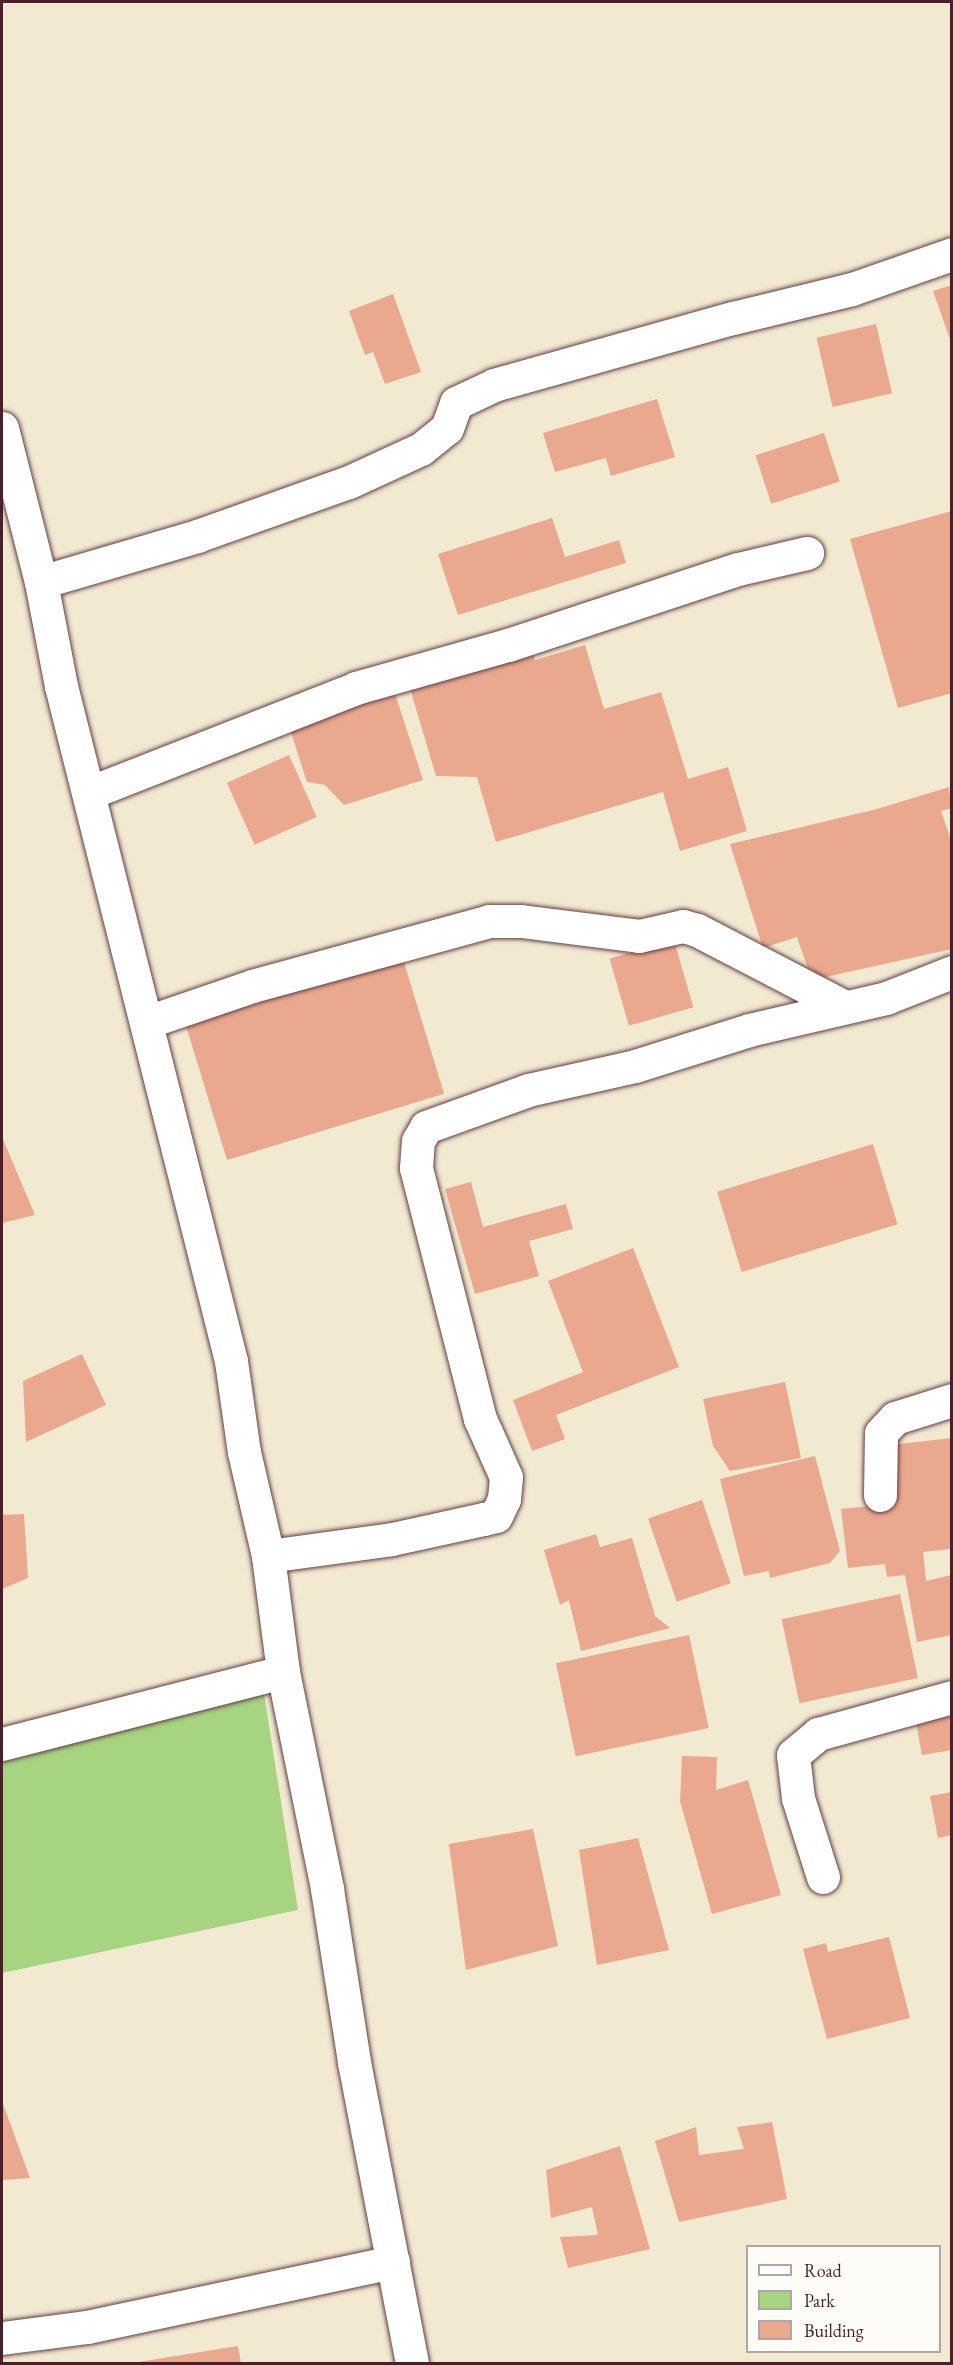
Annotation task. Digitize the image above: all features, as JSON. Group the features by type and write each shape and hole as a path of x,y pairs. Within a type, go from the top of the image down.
{"street":[{"path":"41,582 197,536 349,483 421,449 447,428 456,403 494,385 733,318 852,289 951,254"},
{"path":"2,428 41,582 61,686 91,792 231,1361 244,1452 268,1556 283,1672 412,2364"},
{"path":"91,792 356,688 508,645 738,569 807,553"},
{"path":"147,1022 252,986 489,921 521,921 639,936 683,926 698,930 845,1007"},
{"path":"268,1556 392,1539 490,1518 496,1516 504,1499 506,1477 480,1419 416,1168 418,1141 426,1126 528,1090 635,1066 749,1030 886,998 951,972"},
{"path":"880,1495 881,1433 895,1418 951,1400"},
{"path":"2,1744 283,1672"},
{"path":"823,1877 798,1798 793,1755 818,1734 951,1697"},
{"path":"2,2338 87,2327 393,2262"}],"green space":[{"path":"264,1694 298,1910 2,1973 2,1757"}],"building":[{"path":"952,285 952,342 951,342 933,291"},
{"path":"393,294 421,372 385,384 373,352 365,355 349,311"},
{"path":"876,324 892,393 833,407 817,338"},
{"path":"657,399 675,457 611,476 606,458 555,472 543,433"},
{"path":"824,433 840,482 771,504 756,455"},
{"path":"952,511 952,693 898,708 850,539"},
{"path":"552,518 565,557 619,540 626,563 458,615 438,554"},
{"path":"585,645 604,709 661,692 688,779 728,767 747,831 680,851 663,792 496,842 477,777 436,776 409,685 532,648 535,660"},
{"path":"392,684 423,780 344,805 325,785 307,782 286,717"},
{"path":"289,755 317,817 255,845 227,783"},
{"path":"949,787 952,808 941,811 952,843 952,949 812,980 797,937 763,948 730,844 877,809"},
{"path":"674,940 693,1007 629,1026 610,958"},
{"path":"402,956 444,1094 227,1160 185,1022"},
{"path":"2,1137 35,1215 2,1223"},
{"path":"873,1144 898,1224 742,1272 717,1192"},
{"path":"471,1182 483,1227 566,1204 573,1229 529,1241 539,1276 475,1294 445,1189"},
{"path":"633,1248 679,1367 556,1415 565,1439 532,1451 513,1400 583,1372 548,1281"},
{"path":"82,1354 106,1405 26,1442 23,1381"},
{"path":"785,1382 801,1458 730,1471 713,1446 703,1399"},
{"path":"952,1438 952,1549 923,1552 926,1581 952,1575 952,1635 917,1642 905,1575 887,1577 885,1564 848,1568 841,1509 897,1503 890,1445"},
{"path":"815,1456 840,1551 830,1563 770,1578 769,1571 744,1576 720,1479"},
{"path":"702,1500 731,1583 677,1602 648,1519"},
{"path":"24,1514 28,1578 2,1589 2,1515"},
{"path":"596,1534 600,1547 632,1538 655,1616 670,1628 581,1651 569,1600 560,1605 544,1550"},
{"path":"900,1594 918,1678 800,1703 782,1619"},
{"path":"689,1635 709,1728 576,1756 556,1663"},
{"path":"952,1716 952,1750 922,1755 916,1723"},
{"path":"682,1756 717,1757 716,1790 748,1780 781,1895 712,1914 680,1801"},
{"path":"952,1792 952,1835 938,1838 930,1796"},
{"path":"533,1829 558,1946 466,1970 449,1844"},
{"path":"638,1838 669,1950 597,1965 579,1850"},
{"path":"889,1937 910,2018 827,2039 803,1949 826,1943 828,1952"},
{"path":"2,2101 30,2178 2,2180"},
{"path":"772,2122 787,2199 679,2222 655,2141 696,2127 699,2155 744,2149 737,2127"},
{"path":"620,2146 650,2249 568,2268 560,2237 598,2235 592,2207 551,2218 546,2170"},
{"path":"238,2346 241,2364 138,2364 138,2362"}]}
